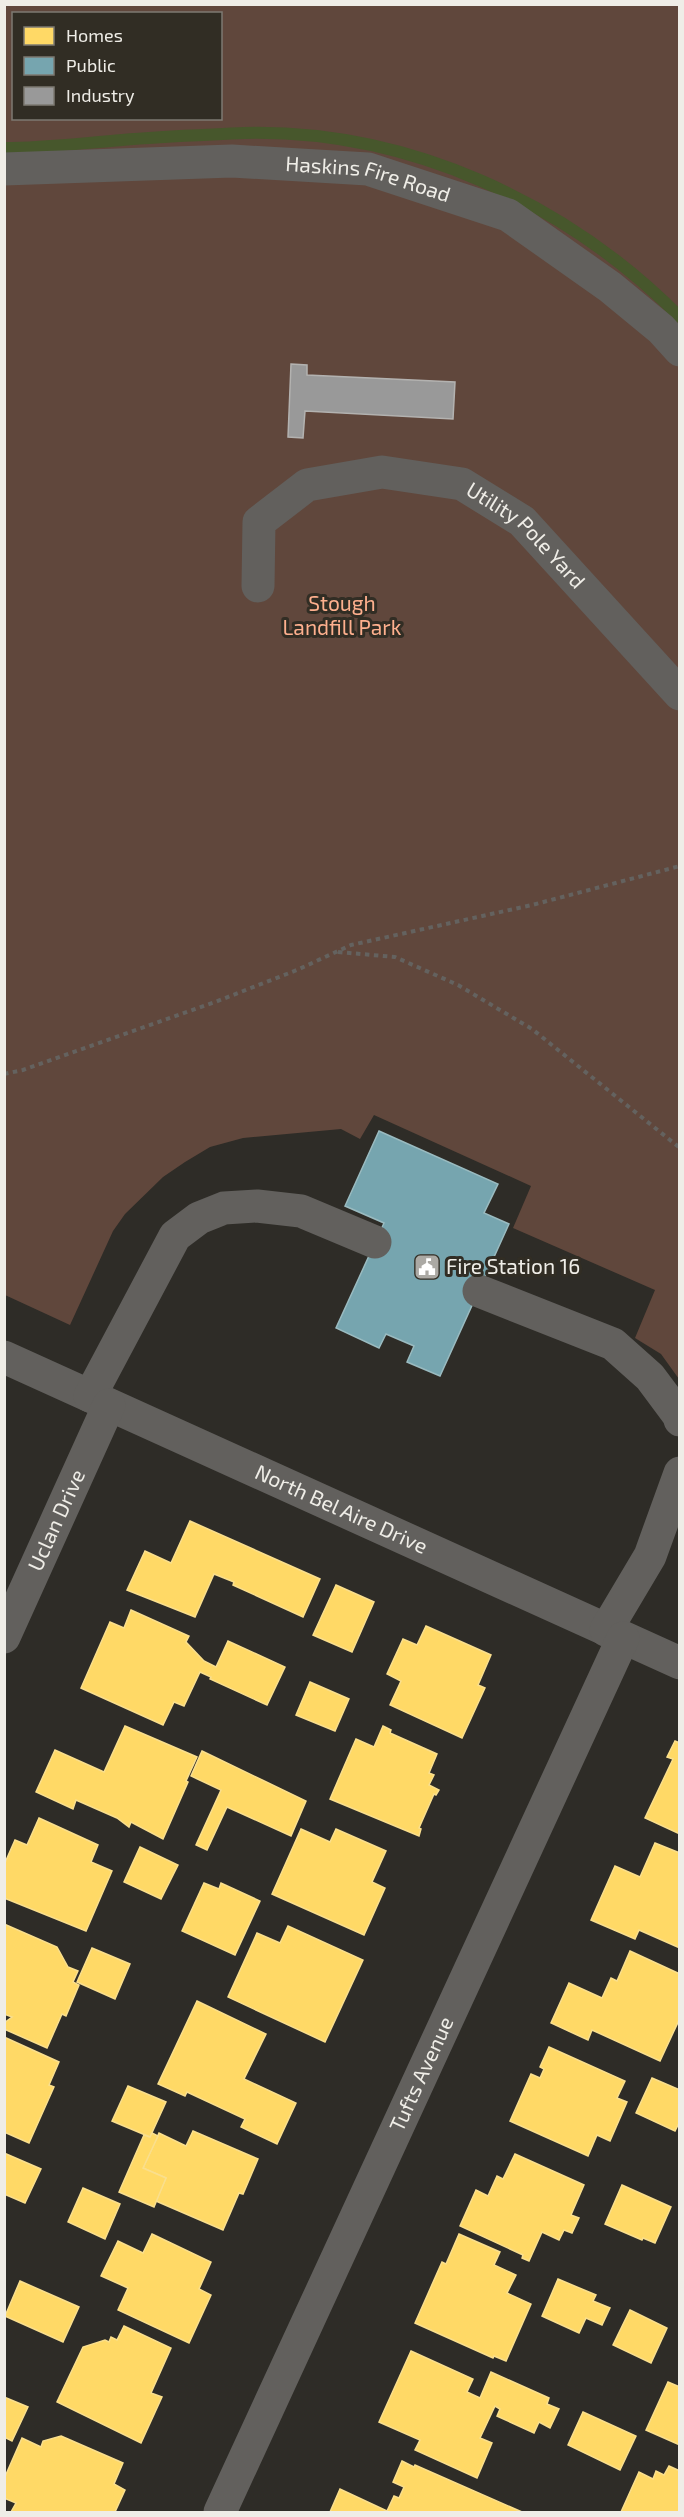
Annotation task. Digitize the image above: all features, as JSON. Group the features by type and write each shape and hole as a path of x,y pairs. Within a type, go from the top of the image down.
{"street":[{"name":"Haskins Fire Road","path":"4,169 232,161 368,169 508,215 610,287 661,329 680,350"},
{"name":"Utility Pole Yard","path":"258,586 259,522 307,485 382,472 462,484 522,521 680,694"},
{"name":"Uclan Drive","path":"4,1637 99,1400 175,1236 199,1218 224,1208 246,1207 301,1211 375,1242"},
{"path":"479,1291 613,1344 650,1377 680,1420"},
{"name":"North Bel Aire Drive","path":"4,1357 680,1663"},
{"name":"Tufts Avenue","path":"220,2512 650,1556 680,1473"}],"path":[{"path":"4,1074 23,1070 215,1002 297,970 351,945 532,904 680,866"},
{"path":"337,951 395,957 458,985 532,1029 680,1148"}],"green space":[{"name":"Stough Landfill Park","path":"5,5 679,5 679,1379 661,1354 635,1338 655,1290 513,1228 531,1186 374,1115 360,1139 341,1129 243,1138 210,1147 163,1177 125,1214 113,1231 70,1325 5,1295"}],"building: Homes":[{"path":"190,1521 320,1579 303,1617 214,1574 195,1617 127,1590 145,1551 171,1563"},
{"path":"336,1585 374,1602 352,1652 313,1635"},
{"path":"131,1610 189,1636 186,1642 204,1661 216,1667 228,1641 285,1667 267,1705 210,1679 211,1677 200,1672 184,1706 174,1702 163,1725 81,1688 110,1622 124,1628"},
{"path":"426,1626 491,1655 478,1685 485,1688 462,1738 390,1705 401,1681 387,1674 403,1639 417,1645"},
{"path":"310,1682 349,1699 335,1731 296,1715"},
{"path":"125,1726 197,1757 163,1839 131,1822 129,1827 117,1818 76,1800 73,1809 36,1792 55,1750 104,1772"},
{"path":"383,1726 391,1730 390,1733 437,1754 429,1773 434,1775 429,1785 439,1790 436,1795 434,1794 419,1828 421,1829 419,1836 330,1799 356,1739 374,1747"},
{"path":"675,1741 680,1743 680,1834 645,1818 673,1759 667,1757"},
{"path":"202,1751 306,1801 291,1836 227,1807 207,1850 196,1845 221,1790 191,1776"},
{"path":"39,1818 98,1845 91,1862 112,1871 86,1931 4,1898 4,1865 15,1840 27,1845"},
{"path":"301,1829 330,1842 336,1829 386,1851 372,1882 385,1888 364,1935 272,1894"},
{"path":"655,1843 680,1853 680,1948 639,1930 635,1939 591,1920 615,1866 640,1877"},
{"path":"140,1847 178,1865 161,1899 124,1882"},
{"path":"204,1883 219,1889 221,1883 260,1901 235,1955 182,1931"},
{"path":"4,1924 57,1947 68,1967 78,1971 73,1982 79,1985 66,2016 62,2014 47,2048 4,2029 4,2023 12,2017 4,2014"},
{"path":"288,1926 363,1960 325,2042 228,1997 257,1933 280,1943"},
{"path":"92,1948 130,1964 115,1999 77,1982"},
{"path":"630,1951 680,1974 680,2018 660,2061 592,2030 588,2040 551,2023 569,1983 602,1998 611,1978 617,1981"},
{"path":"197,2001 266,2034 244,2079 296,2103 277,2144 241,2127 245,2119 187,2092 185,2096 158,2084"},
{"path":"4,2037 59,2062 49,2085 54,2087 29,2143 4,2132"},
{"path":"549,2047 625,2081 617,2098 627,2102 610,2141 597,2135 588,2156 510,2121 531,2074 540,2078 544,2069 540,2067"},
{"path":"652,2078 680,2090 680,2121 675,2131 636,2113"},
{"path":"128,2086 166,2102 150,2137 112,2121"},
{"path":"193,2131 258,2159 243,2194 239,2193 223,2230 156,2201 166,2178 143,2168 159,2133 186,2146"},
{"path":"152,2133 158,2136 143,2168 166,2178 154,2207 119,2192 144,2135 150,2137"},
{"path":"4,2153 41,2169 25,2203 4,2194"},
{"path":"515,2154 584,2185 571,2215 579,2218 572,2233 564,2230 559,2240 542,2232 529,2261 522,2258 523,2255 460,2226 476,2190 488,2196 497,2176 503,2179"},
{"path":"622,2185 671,2207 655,2243 643,2238 642,2240 605,2224"},
{"path":"83,2188 120,2204 105,2239 68,2222"},
{"path":"152,2234 211,2262 199,2289 211,2295 189,2343 118,2310 128,2288 101,2276 118,2241 143,2253"},
{"path":"459,2234 500,2252 494,2265 516,2275 507,2293 531,2304 506,2361 494,2356 493,2358 415,2323 442,2262 446,2264"},
{"path":"558,2279 596,2295 593,2301 610,2308 602,2325 586,2318 579,2333 542,2316"},
{"path":"20,2281 79,2307 63,2342 5,2316"},
{"path":"630,2310 667,2328 651,2363 613,2345"},
{"path":"124,2326 171,2348 151,2393 162,2397 141,2443 57,2402 83,2347 105,2340 109,2342 111,2337 117,2340"},
{"path":"411,2351 473,2379 467,2392 480,2398 491,2372 549,2398 547,2404 559,2409 550,2428 539,2422 534,2433 497,2416 500,2409 495,2406 480,2438 492,2443 477,2478 415,2450 420,2440 379,2422"},
{"path":"668,2382 680,2387 680,2445 646,2430"},
{"path":"4,2397 28,2407 12,2441 4,2437"},
{"path":"583,2412 636,2436 620,2470 568,2445"},
{"path":"61,2436 123,2463 114,2484 125,2490 115,2512 11,2512 16,2503 4,2498 4,2479 22,2438 41,2447 43,2441"},
{"path":"402,2461 522,2512 330,2512 340,2489 387,2511 394,2496 399,2498 404,2487 393,2482"},
{"path":"669,2466 680,2471 680,2512 621,2512 639,2472 653,2479 656,2471 664,2475"}],"building: Public":[{"name":"Fire Station 16","path":"379,1131 498,1184 484,1213 509,1224 440,1376 407,1362 414,1346 386,1334 379,1348 336,1328 384,1223 345,1206"}],"building: Industry":[{"path":"291,364 307,365 307,375 455,382 453,419 305,411 303,438 288,437"}],"waterway":[{"path":"4,148 244,133 305,135 365,144 424,159 480,180 535,207 587,239 635,276 680,317"}],"place":[{"name":"Fire Station 16","path":"427,1267"}]}
